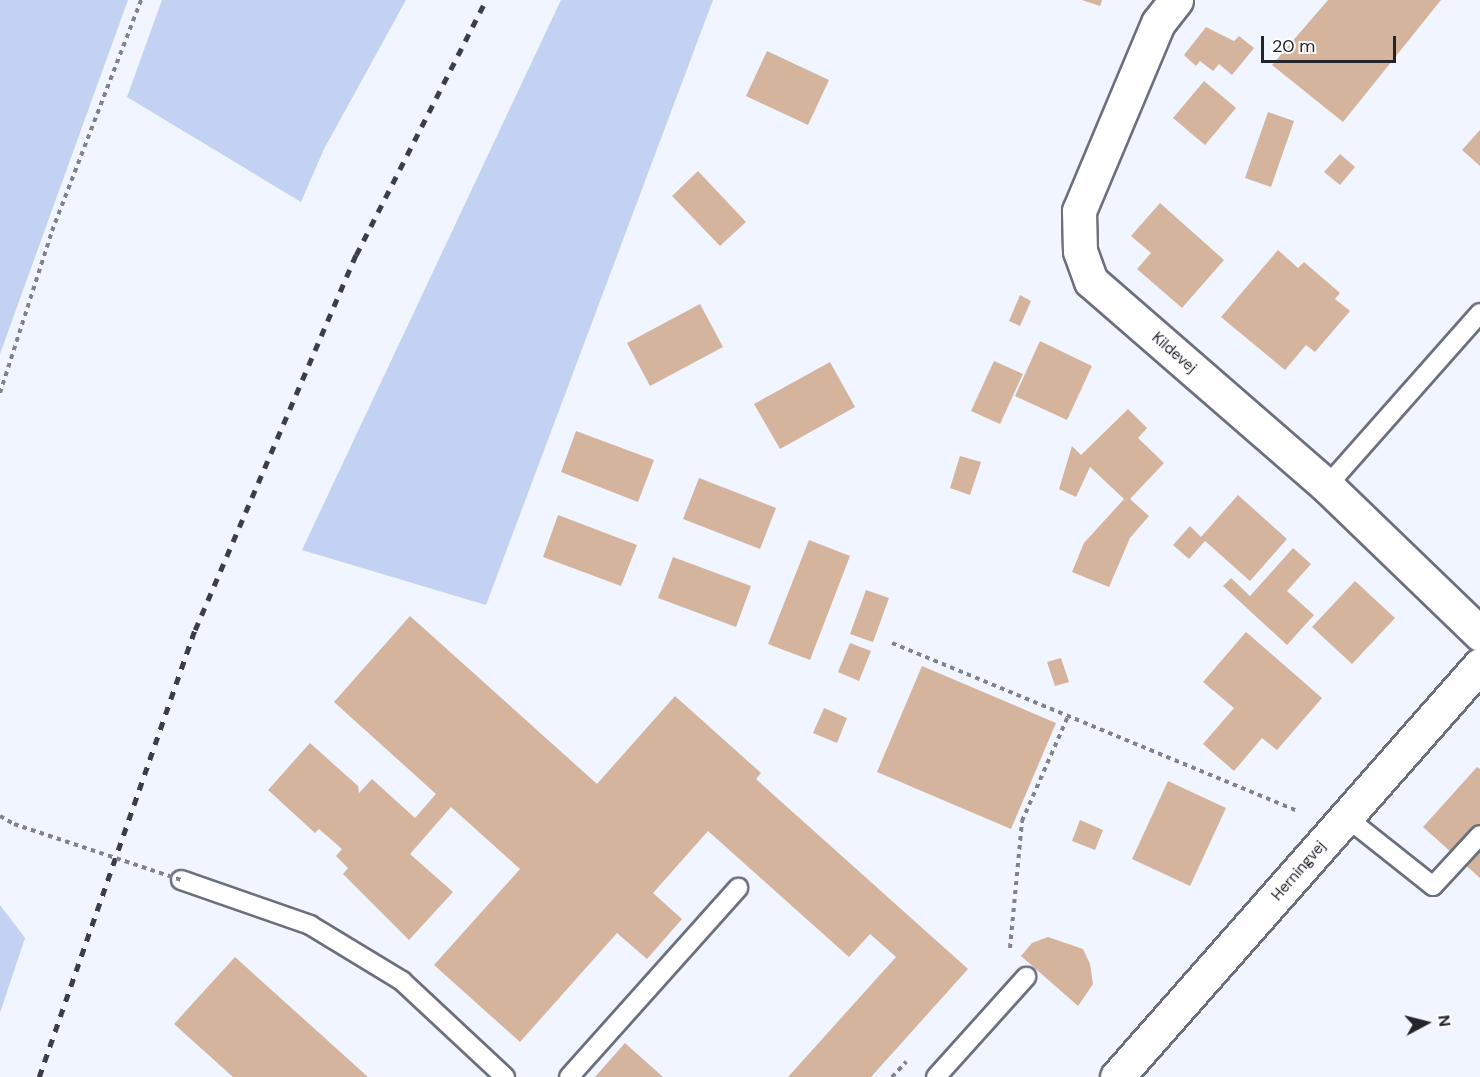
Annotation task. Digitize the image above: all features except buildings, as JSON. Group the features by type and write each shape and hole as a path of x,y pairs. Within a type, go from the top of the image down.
{"street":[{"name":"Kildevej","path":"1176,0 1158,23 1079,211 1080,251 1090,281 1327,486 1480,634"},
{"name":"Herningvej","path":"1117,1077 1342,822 1477,675"}],"lane":[{"path":"1327,486 1480,313"},
{"path":"1342,822 1433,886 1480,835"},
{"path":"181,880 310,925 382,968 505,1077"},
{"path":"569,1077 738,888"},
{"path":"936,1077 1026,977"}],"path":[{"path":"0,393 52,231 141,0"},
{"path":"892,643 1068,716 1342,822"},
{"path":"1002,956 1013,934 1015,854 1022,821 1068,716"},
{"path":"0,816 14,824 181,880"},
{"path":"892,1077 908,1060"}],"shaded area":[{"path":"0,0 128,0 0,354"},
{"path":"162,0 406,0 324,149 301,202 127,97"},
{"path":"561,0 713,0 486,605 302,550"},
{"path":"0,905 25,938 0,1013"}],"railway":[{"path":"39,1077 195,630 356,255 486,0"}]}
